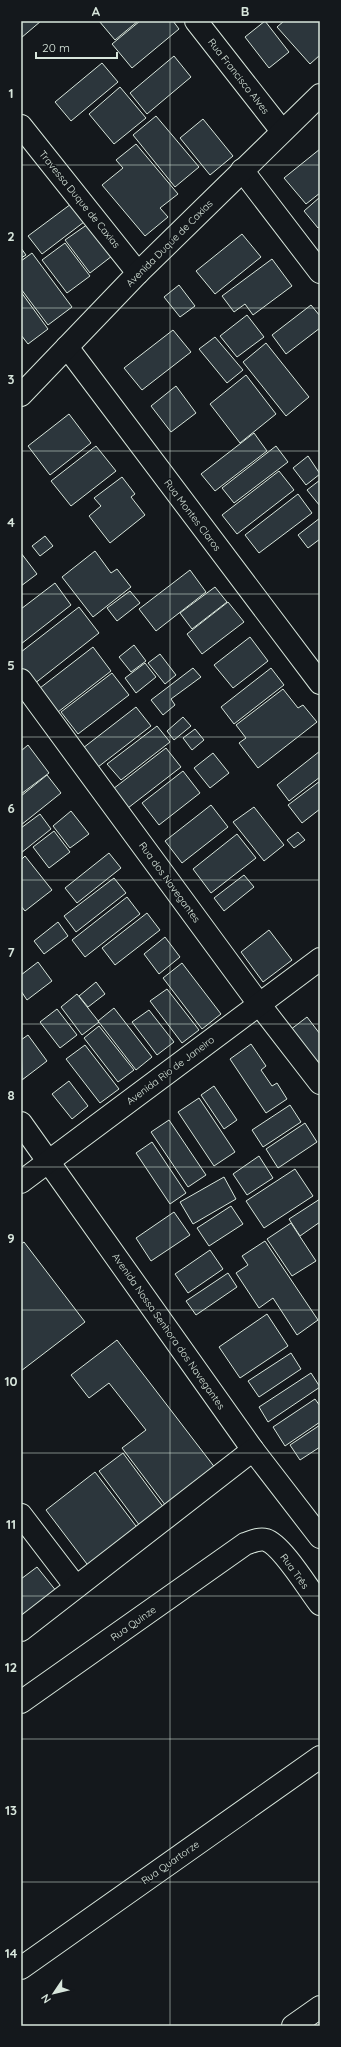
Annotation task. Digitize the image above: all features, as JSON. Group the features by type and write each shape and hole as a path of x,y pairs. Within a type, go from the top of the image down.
{"street":[{"name":"Rua Francisco Alves","path":"196,21 282,131"},
{"name":"Avenida Duque de Caxias","path":"21,395 138,273 320,95"},
{"name":"Travessa Duque de Caxias","path":"21,126 138,273"},
{"path":"242,170 320,272"},
{"name":"Rua Montes Claros","path":"67,347 320,683"},
{"name":"Rua dos Navegantes","path":"21,680 259,1004 320,1083"},
{"name":"Avenida Rio de Janeiro","path":"21,1182 320,959"},
{"name":"Avenida Nossa Senhora dos Navegantes","path":"21,1124 49,1161 253,1450 320,1537"},
{"path":"21,1630 253,1450"},
{"path":"21,1516 76,1587"},
{"name":"Rua Três","path":"245,1544 254,1540 265,1540 273,1544 320,1604"},
{"name":"Rua Quinze","path":"21,1702 245,1544"},
{"name":"Rua Quartorze","path":"21,1968 320,1757"},
{"path":"293,2026 320,2007"}],"building":[{"path":"21,21 41,21 21,38"},
{"path":"99,21 138,21 115,40"},
{"path":"140,21 173,21 179,29 132,68 112,44"},
{"path":"265,21 289,52 269,68 245,37"},
{"path":"284,21 320,21 320,55 310,64 277,27"},
{"path":"174,56 191,77 147,114 130,93"},
{"path":"102,63 118,82 71,121 55,102"},
{"path":"120,87 146,118 114,144 89,114"},
{"path":"156,116 199,167 175,187 133,135"},
{"path":"203,119 233,156 210,175 180,138"},
{"path":"136,144 178,194 160,208 168,217 145,236 102,185 123,168 116,160"},
{"path":"320,149 320,193 306,204 284,178"},
{"path":"320,197 320,227 318,228 304,211"},
{"path":"71,204 84,222 42,254 28,236"},
{"path":"88,224 112,256 90,273 65,240"},
{"path":"242,234 261,257 215,294 196,271"},
{"path":"65,243 90,276 67,293 42,260"},
{"path":"21,248 26,255 21,258"},
{"path":"32,253 72,307 48,325 21,289 21,261"},
{"path":"272,259 292,286 253,315 245,304 234,312 222,296"},
{"path":"179,285 195,306 180,317 164,297"},
{"path":"21,292 48,329 28,344 21,335"},
{"path":"311,305 320,316 320,328 286,354 272,335"},
{"path":"247,315 264,337 237,357 220,336"},
{"path":"173,330 191,352 142,390 124,368"},
{"path":"215,337 243,370 227,383 199,349"},
{"path":"266,343 309,397 286,416 243,362"},
{"path":"246,375 276,414 240,443 210,404"},
{"path":"176,386 196,413 171,432 151,406"},
{"path":"69,414 91,443 50,475 28,446"},
{"path":"254,433 267,451 215,491 201,474"},
{"path":"96,446 116,471 71,506 51,481"},
{"path":"276,446 288,462 234,503 222,488"},
{"path":"308,456 320,474 306,485 293,468"},
{"path":"279,471 294,490 237,534 222,515"},
{"path":"122,477 135,494 131,497 145,515 110,543 89,516 101,506 94,498"},
{"path":"320,480 320,506 307,490"},
{"path":"298,494 312,513 259,553 245,535"},
{"path":"320,518 320,539 308,548 298,535"},
{"path":"45,536 53,546 40,556 32,546"},
{"path":"95,551 111,573 117,569 131,587 93,617 62,577"},
{"path":"21,553 37,574 21,586"},
{"path":"190,570 206,592 156,631 139,609"},
{"path":"55,583 71,605 21,644 21,609"},
{"path":"215,587 227,602 192,629 180,613"},
{"path":"130,591 140,603 117,621 107,608"},
{"path":"228,602 244,622 202,654 187,634"},
{"path":"79,607 99,633 34,684 21,667 21,652"},
{"path":"250,637 268,661 233,688 214,665"},
{"path":"134,645 146,661 131,672 119,657"},
{"path":"93,647 111,671 58,712 40,688"},
{"path":"160,654 176,675 165,684 148,663"},
{"path":"145,663 156,677 136,693 125,678"},
{"path":"193,668 201,677 171,699 175,705 163,715 151,700"},
{"path":"271,668 284,685 234,724 221,707"},
{"path":"112,673 129,695 78,734 61,712"},
{"path":"283,689 298,708 303,705 317,722 258,768 239,743 246,738 236,725"},
{"path":"136,707 151,726 98,767 83,748"},
{"path":"183,717 191,726 174,740 167,731"},
{"path":"157,726 170,742 121,780 107,764"},
{"path":"195,729 204,740 192,750 183,738"},
{"path":"28,745 49,773 21,794 21,751"},
{"path":"166,748 181,767 128,808 113,789"},
{"path":"320,751 320,777 289,801 277,785"},
{"path":"213,753 229,773 210,788 194,768"},
{"path":"183,771 200,793 159,825 142,803"},
{"path":"47,775 61,793 21,825 21,796"},
{"path":"320,781 320,809 302,823 288,805"},
{"path":"211,805 228,827 182,863 165,841"},
{"path":"254,807 284,845 264,861 233,822"},
{"path":"71,811 89,834 70,848 53,826"},
{"path":"40,814 51,829 21,853 21,828"},
{"path":"54,831 70,852 49,868 33,847"},
{"path":"298,832 305,840 294,848 287,840"},
{"path":"237,834 256,858 211,893 193,869"},
{"path":"109,853 121,868 77,903 65,888"},
{"path":"25,856 52,890 25,911 21,906 21,860"},
{"path":"244,875 254,887 224,911 214,898"},
{"path":"114,878 126,893 76,932 64,916"},
{"path":"127,897 140,914 85,957 72,940"},
{"path":"147,913 160,930 115,965 102,948"},
{"path":"58,922 68,936 44,954 34,941"},
{"path":"269,930 292,960 263,982 241,952"},
{"path":"165,937 180,957 159,974 144,954"},
{"path":"38,962 52,981 27,1000 21,991 21,975"},
{"path":"182,963 221,1014 202,1029 163,978"},
{"path":"96,982 105,994 88,1007 79,996"},
{"path":"167,989 199,1030 182,1043 150,1001"},
{"path":"77,994 99,1022 82,1035 61,1007"},
{"path":"114,1008 152,1057 136,1070 98,1021"},
{"path":"57,1009 77,1035 60,1048 40,1022"},
{"path":"149,1010 174,1042 157,1055 132,1022"},
{"path":"307,1017 320,1034 320,1068 290,1030"},
{"path":"99,1026 134,1070 118,1082 84,1038"},
{"path":"28,1035 47,1061 22,1080 21,1040"},
{"path":"251,1044 266,1066 261,1070 272,1086 277,1083 287,1099 266,1113 230,1059"},
{"path":"85,1045 119,1089 100,1103 66,1059"},
{"path":"69,1081 88,1106 72,1119 52,1094"},
{"path":"214,1086 237,1120 224,1129 201,1095"},
{"path":"199,1098 235,1152 214,1166 178,1112"},
{"path":"290,1105 301,1122 263,1147 252,1130"},
{"path":"169,1120 206,1175 188,1187 151,1132"},
{"path":"305,1123 317,1142 278,1168 266,1149"},
{"path":"152,1142 186,1193 170,1204 136,1153"},
{"path":"259,1156 273,1178 247,1195 233,1174"},
{"path":"295,1169 313,1196 264,1228 246,1201"},
{"path":"224,1177 236,1199 193,1224 180,1202"},
{"path":"320,1199 320,1222 300,1236 289,1219"},
{"path":"231,1206 243,1224 209,1246 197,1228"},
{"path":"174,1212 190,1235 151,1261 136,1238"},
{"path":"291,1223 316,1261 292,1276 267,1239"},
{"path":"265,1241 318,1320 297,1335 273,1298 259,1308 236,1273 248,1265 242,1256"},
{"path":"24,1242 85,1322 21,1371 21,1244"},
{"path":"210,1250 223,1269 188,1293 175,1274"},
{"path":"228,1273 237,1287 196,1315 186,1301"},
{"path":"267,1314 288,1346 240,1378 219,1347"},
{"path":"117,1340 216,1469 166,1506 122,1448 146,1430 109,1383 89,1398 71,1375"},
{"path":"291,1353 301,1369 259,1397 248,1381"},
{"path":"311,1373 320,1387 268,1422 259,1407"},
{"path":"315,1399 320,1406 320,1422 285,1446 273,1427"},
{"path":"320,1425 320,1447 300,1460 290,1445"},
{"path":"123,1453 164,1508 140,1526 99,1471"},
{"path":"95,1472 139,1530 90,1568 46,1510"},
{"path":"37,1567 57,1592 21,1620 21,1579"}]}
